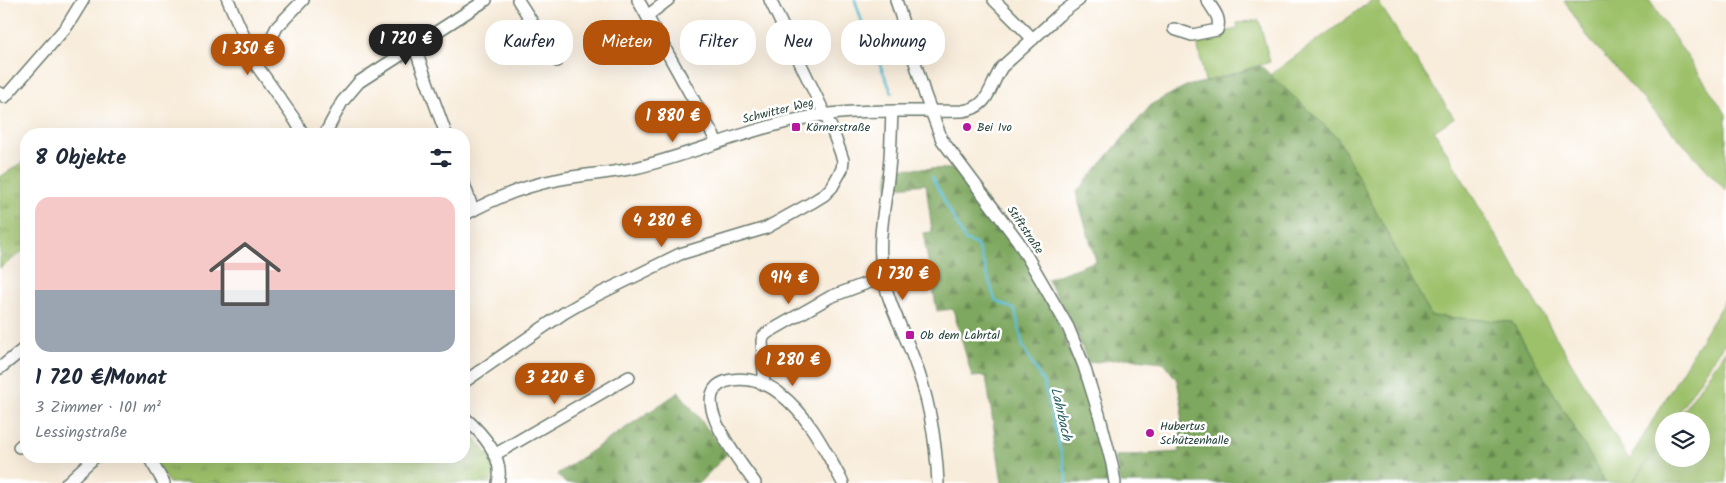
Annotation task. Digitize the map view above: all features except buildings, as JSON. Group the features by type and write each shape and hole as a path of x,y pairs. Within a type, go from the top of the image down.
{"street":[{"path":"3,95 67,26 83,0"},
{"path":"228,0 257,66 300,128"},
{"path":"257,66 278,27 303,0"},
{"path":"328,128 342,102 354,86 486,0"},
{"path":"518,0 531,20"},
{"path":"638,0 717,142"},
{"path":"647,16 668,0"},
{"path":"470,378 583,302 680,254 766,228 779,222 824,195 837,180 842,169 843,160 831,127 770,0"},
{"name":"Stiftstraße","path":"896,0 931,112 942,140 1018,241 1068,327 1084,366 1099,414 1115,483"},
{"path":"994,0 1032,39 1079,0"},
{"path":"1174,29 1192,35 1217,30 1219,24 1218,17 1207,0"},
{"name":"Schwitter Weg","path":"470,211 528,187 557,179 636,167 751,132 824,114 968,110 978,106 987,98 995,77 1002,66 1032,39"},
{"path":"414,46 444,128"},
{"path":"892,112 889,168 881,239 881,265 889,300 906,337 924,386 934,438 938,483"},
{"path":"763,384 762,341 767,334 830,297 883,277"},
{"path":"0,368 20,352"},
{"path":"494,455 629,377"},
{"path":"755,483 718,428 712,413 712,397 718,386 724,382 752,380 777,391 788,400 811,425 843,483"},
{"path":"470,423 480,434 494,455 500,473 498,483"},
{"path":"67,483 88,463"},
{"path":"152,463 164,483"}],"green space":[{"path":"1372,0 1377,0 1454,118 1434,131 1629,460 1655,417 1655,448 1632,483 1606,483 1512,322 1431,316 1337,137 1270,75"},
{"path":"1564,0 1649,0 1726,114 1726,191 1589,39"},
{"path":"1259,20 1270,62 1205,82 1196,37 1238,29 1237,23"},
{"path":"1261,66 1337,137 1431,316 1512,322 1606,483 1120,483 1115,456 1179,452 1182,407 1177,380 1163,362 1127,358 1088,363 1074,326 1047,279 1096,261 1076,193 1152,104 1186,86"},
{"path":"20,164 20,253 0,268 0,177"},
{"path":"889,168 964,169 1040,278 1077,369 1094,422 1109,483 1002,483 986,376 972,377 953,309 937,311 923,233 932,232 926,184 887,188"},
{"path":"1726,298 1726,341 1679,412 1658,412"},
{"path":"1726,350 1726,483 1633,483 1655,452 1655,467 1710,467 1710,412 1682,412"},
{"path":"679,392 727,454 699,483 565,483 557,474"},
{"path":"470,432 490,457 496,472 490,483 169,483 156,463 470,463"}],"waterway":[{"name":"Lahrbach","path":"855,0 862,22 892,93"},
{"name":"Lahrbach","path":"932,177 965,240 977,245 995,300 1015,310 1023,347 1044,384 1067,478 1066,483"}],"place":[{"name":"Körnerstraße","path":"796,127"},
{"name":"Bei Ivo","path":"967,127"},
{"name":"Ob dem Lahrtal","path":"910,335"},
{"name":"Hubertus Schützenhalle","path":"1150,433"}]}
